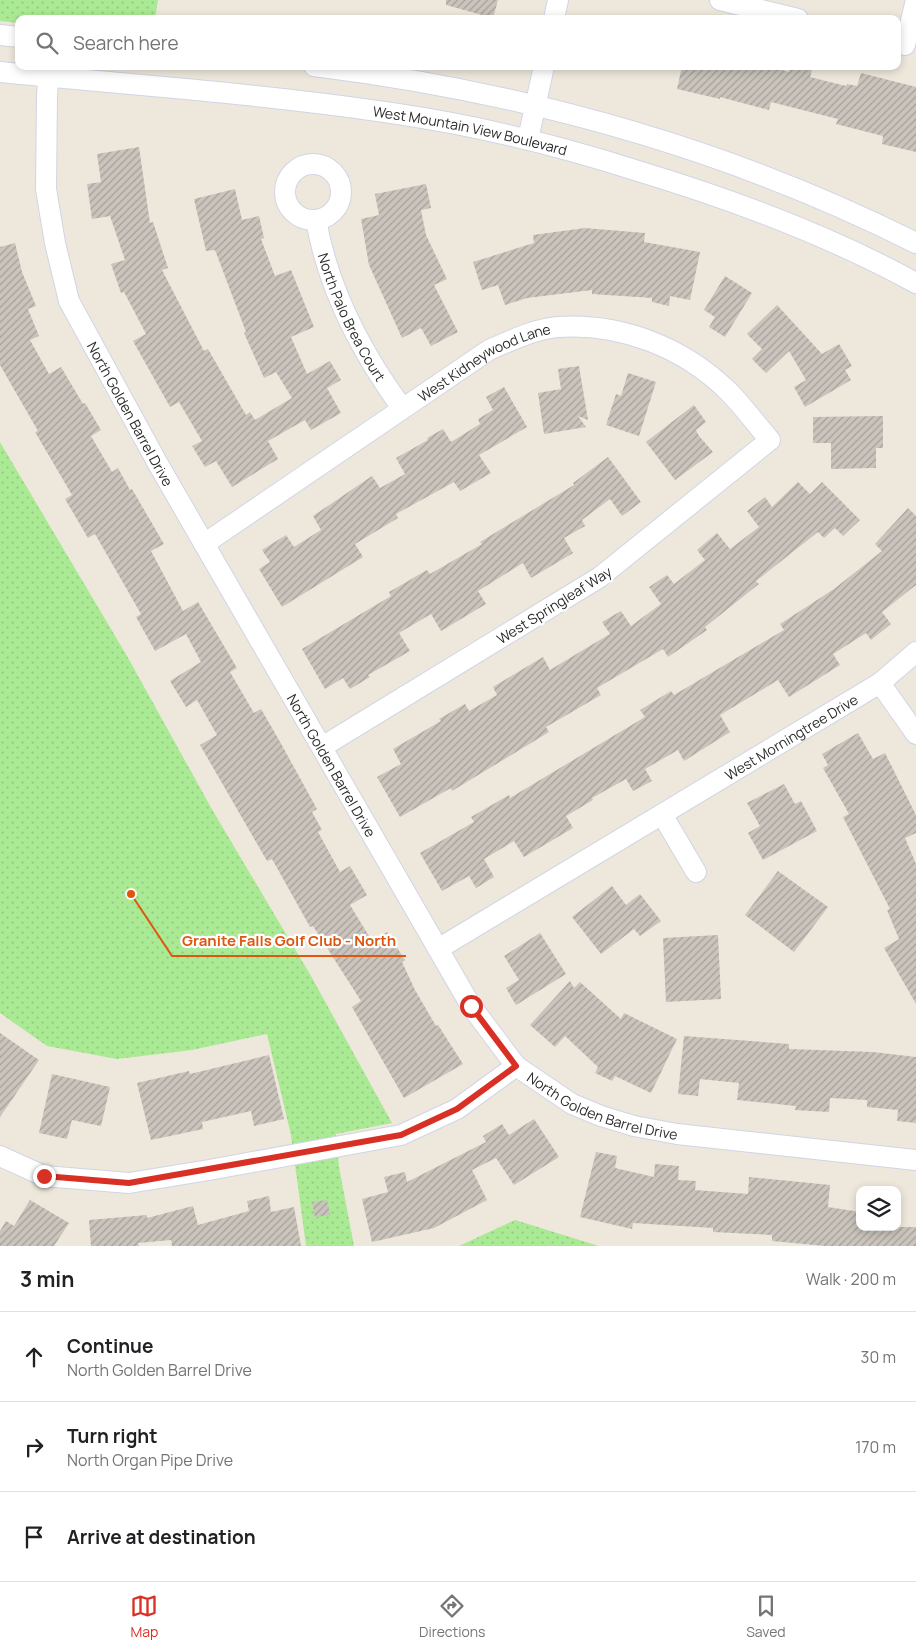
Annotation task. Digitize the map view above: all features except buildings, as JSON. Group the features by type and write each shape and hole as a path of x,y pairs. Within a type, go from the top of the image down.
{"street":[{"path":"555,15 558,0"},
{"path":"720,0 782,15"},
{"path":"906,45 916,0"},
{"path":"0,35 15,37"},
{"path":"342,70 420,81 582,116 680,144 841,206 916,243"},
{"path":"528,139 543,70"},
{"name":"West Mountain View Boulevard","path":"0,72 49,71 399,114 528,139 680,183 816,233 916,283"},
{"name":"North Golden Barrel Drive","path":"49,71 46,189 54,243 69,301 204,544 471,1006 516,1066 572,1104 634,1126 677,1134 916,1160"},
{"name":"North Palo Brea Court","path":"316,220 320,244 339,296 370,362 402,408"},
{"name":"West Kidneywood Lane","path":"204,544 489,350 524,335 556,327 618,330 670,348 701,368 728,391 770,440"},
{"name":"West Springleaf Way","path":"322,748 600,577 770,440"},
{"name":"West Morningtree Drive","path":"438,949 663,816 880,683 916,652"},
{"path":"880,683 916,734"},
{"path":"663,816 696,872"},
{"path":"0,1156 44,1176 129,1183 209,1170 401,1135 457,1109 516,1066"}],"green space":[{"path":"0,0 158,0 156,15 15,15 15,23 0,21"},
{"path":"0,442 127,656 213,811 311,976 392,1123 336,1134 339,1167 354,1246 306,1246 291,1135 267,1034 192,1050 117,1059 47,1046 0,1013"},
{"path":"515,1220 599,1246 459,1246"}],"place":[{"name":"Granite Falls Golf Club - North","path":"131,894"}],"route":[{"path":"44,1176 129,1183 401,1135 457,1109 516,1066 471,1006"}]}
